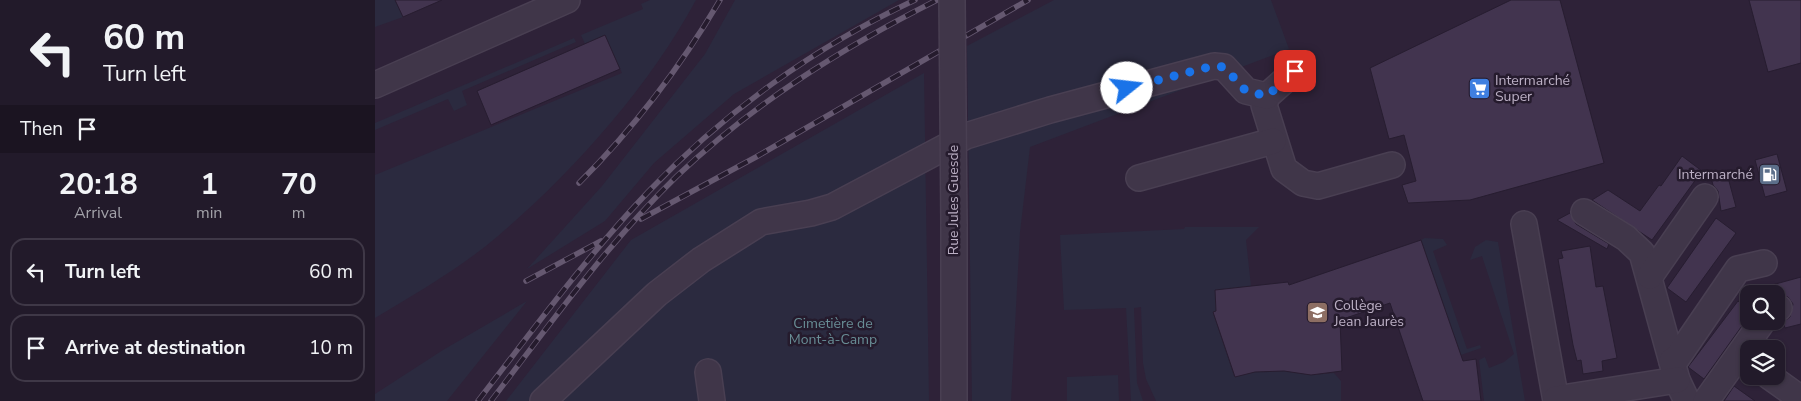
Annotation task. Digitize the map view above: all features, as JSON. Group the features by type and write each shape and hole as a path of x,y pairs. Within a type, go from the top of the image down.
{"street":[{"path":"375,85 567,0"},
{"name":"Rue Jules Guesde","path":"952,0 954,401"},
{"path":"543,401 657,294 701,260 761,222 811,213 831,207 965,136 1050,110 1213,66 1224,67 1246,91 1267,96"},
{"path":"1295,71 1267,96 1264,104 1273,141 1284,170 1292,178 1303,183 1319,186 1392,165"},
{"path":"1139,178 1273,141"},
{"path":"1650,276 1705,197"},
{"path":"1584,212 1638,248 1645,258 1679,381"},
{"path":"1524,224 1556,400 1679,381"},
{"path":"1679,381 1677,358 1738,269 1764,263"},
{"path":"1706,401 1740,363"},
{"path":"708,372 712,401"},
{"path":"1782,385 1797,396"}],"green space":[{"path":"375,0 395,0 403,17 375,27"},
{"path":"650,0 696,0 656,65 607,127 554,184 498,236 454,269 375,318 375,175 622,73 605,35 585,44 581,35 643,9 641,4"},
{"path":"735,0 899,0 734,94 654,163 605,221 527,269 602,186 705,54"},
{"path":"1054,0 1271,0 1289,49 1030,147 1020,232 1011,401 972,401 967,46"},
{"path":"574,38 576,42 462,91 467,105 454,111 448,99 375,130 375,123"},
{"name":"Cimetière de Mont-à-Camp","path":"924,73 929,401 506,401 631,240"},
{"path":"1185,227 1259,227 1246,240 1251,286 1213,313 1234,376 1255,372 1284,371 1311,375 1334,373 1341,381 1341,401 1156,401 1146,379 1143,363 1141,307 1134,308 1137,383 1143,401 1131,401 1126,308 1064,310 1060,235 1184,229"},
{"path":"1425,238 1443,239 1447,245 1433,251 1467,349 1480,345 1481,348 1461,355 1421,240"},
{"path":"1486,240 1498,242 1525,401 1484,401 1479,360 1485,357 1489,368 1504,362 1514,354 1482,256 1470,260 1475,247"},
{"path":"527,301 447,401 375,401 375,394 443,350"},
{"path":"1118,375 1119,401 1067,401 1067,377"}],"building":[{"path":"395,0 442,0 403,17"},
{"name":"Intermarché Super","path":"1511,0 1560,0 1604,163 1470,200 1408,203 1402,185 1416,181 1404,135 1389,139 1370,68"},
{"path":"1749,0 1801,0 1801,63 1768,72"},
{"path":"605,35 620,69 491,125 477,91"},
{"path":"1777,154 1787,191 1765,197 1755,160"},
{"path":"1682,156 1702,171 1652,240 1592,200 1608,190 1640,211 1659,185 1661,186"},
{"path":"1726,170 1736,207 1721,211 1718,191 1713,185 1710,174"},
{"path":"1570,213 1576,224 1609,244 1607,249 1557,220"},
{"path":"1716,218 1736,233 1686,302 1667,288"},
{"name":"Collège Jean Jaurès","path":"1421,240 1463,361 1476,359 1481,401 1423,401 1390,303 1340,320 1342,371 1311,375 1284,371 1255,372 1235,377 1213,312 1216,311 1215,290 1288,282 1289,285"},
{"path":"1590,246 1596,287 1603,286 1617,358 1602,361 1603,371 1583,374 1581,360 1577,361 1573,345 1558,259 1563,258 1561,251"},
{"path":"1801,277 1801,324 1785,328 1785,321 1790,317 1793,304 1788,297 1785,296 1785,285 1772,285"},
{"path":"1738,301 1740,302 1740,329 1704,379 1688,367"},
{"path":"1734,386 1755,401 1724,401"}],"railway":[{"path":"579,183 619,140 655,96 689,49 720,0"},
{"path":"478,401 560,294 603,242 648,192 707,135 739,109 807,60 842,38 915,0"},
{"path":"491,401 603,257 651,202 706,149 737,124 800,79 867,37 937,0"},
{"path":"641,219 756,157 1028,0"},
{"path":"526,281 601,241"}],"place":[{"name":"Intermarché Super","path":"1479,88"},
{"name":"Intermarché","path":"1769,174"},
{"name":"Collège Jean Jaurès","path":"1318,313"}],"route":[{"path":"1127,88 1213,66 1224,67 1239,86 1246,91 1256,95 1267,96 1295,71"}]}
